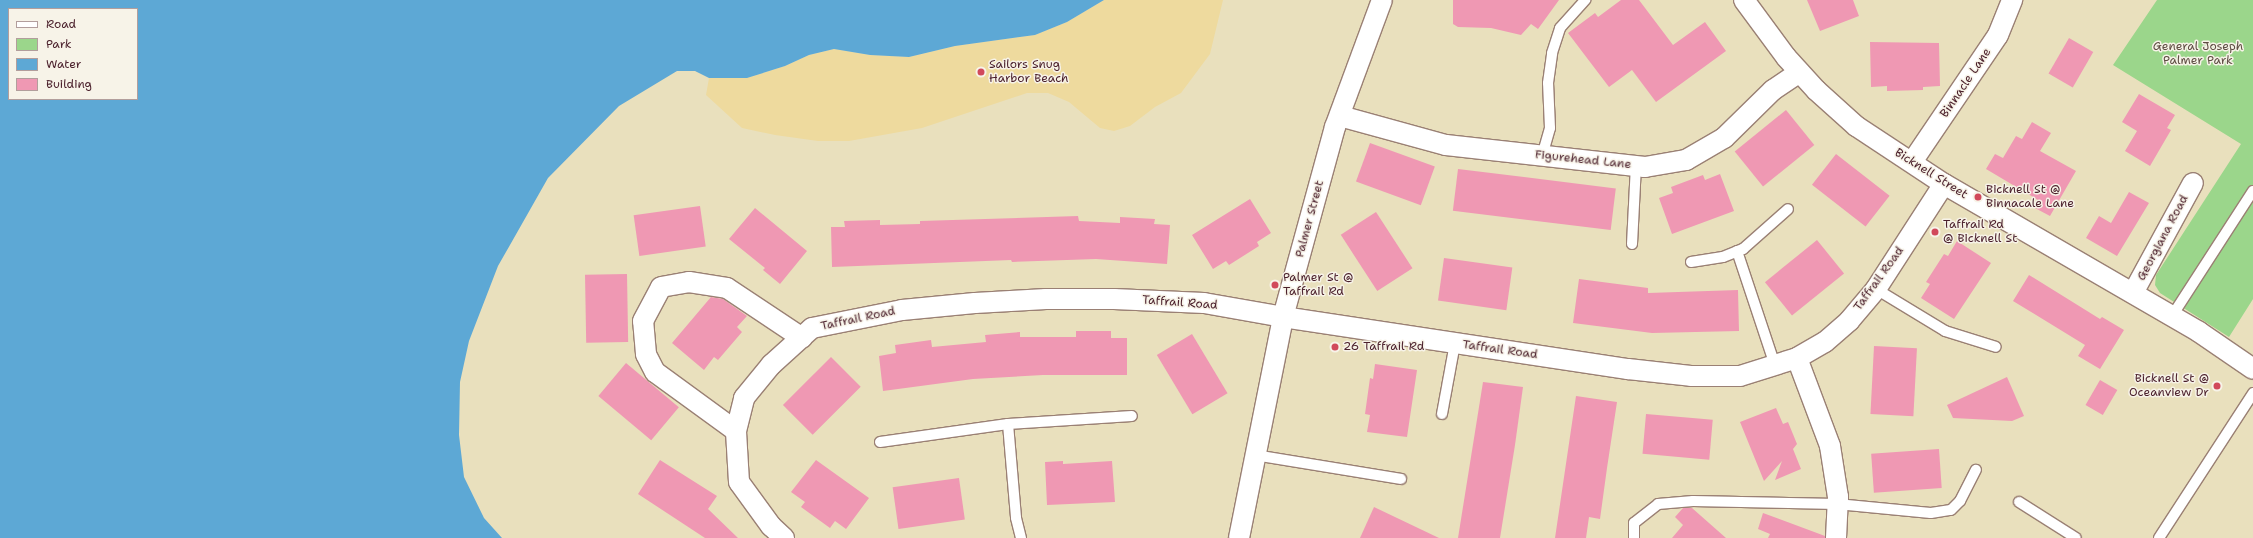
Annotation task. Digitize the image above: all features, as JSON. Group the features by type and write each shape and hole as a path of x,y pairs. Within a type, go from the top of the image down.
{"street":[{"name":"Palmer Street","path":"1239,538 1283,317 1334,127 1340,116 1382,0"},
{"name":"Bicknell Street","path":"1744,0 1786,57 1816,90 1856,126 1944,184 2133,292 2199,332 2253,369"},
{"name":"Binnacle Lane","path":"1912,162 1998,35 2012,0"},
{"name":"Figurehead Lane","path":"1340,116 1446,145 1645,167 1686,160 1724,138 1773,90 1800,72"},
{"name":"Georgiana Road","path":"2133,292 2193,183"},
{"name":"Taffrail Road","path":"784,538 771,526 739,482 736,431 744,398 771,365 812,328 902,310 975,303 1046,299 1114,299 1204,303 1283,317 1455,343 1691,376 1740,376 1797,358 1825,342 1849,321 1876,289 1944,184"},
{"path":"736,431 654,372 646,354 643,321 661,287 688,282 727,288 802,338"},
{"path":"1797,358 1830,446 1837,504 1836,538"}],"lane":[{"path":"1542,156 1550,128 1548,83 1552,53 1560,28 1585,0"},
{"path":"1632,244 1636,166"},
{"path":"2172,316 2253,191"},
{"path":"1691,262 1723,257 1743,249 1788,209"},
{"path":"1737,252 1775,365"},
{"path":"1876,289 1945,331 1996,347"},
{"path":"1442,414 1455,343"},
{"path":"2159,538 2253,393"},
{"path":"880,442 1008,424 1132,416"},
{"path":"1008,424 1016,518 1021,538"},
{"path":"1255,456 1401,479"},
{"path":"1634,538 1634,522 1658,504 1693,500 1837,504 1931,513 1951,510 1960,501 1976,470"},
{"path":"2019,502 2076,538"}],"green space":[{"name":"General Joseph Palmer Park","path":"2157,0 2253,0 2253,299 2229,337 2160,293 2155,285 2156,275 2241,144 2113,65"}],"sand":[{"name":"Sailors Snug Harbor Beach","path":"1104,0 1223,0 1210,54 1181,93 1155,107 1130,126 1114,131 1100,128 1069,102 1048,93 1027,93 922,128 849,141 818,141 775,135 742,128 706,95 709,78 747,78 785,66 809,55 834,49 870,55 909,57 955,46 1035,35 1067,22"}],"water":[{"path":"0,0 1104,0 1067,22 1035,35 955,46 909,57 870,55 834,49 809,55 785,66 747,78 709,78 695,71 677,71 619,106 548,178 498,266 469,341 460,382 459,435 464,477 484,518 502,538 0,538"}],"building":[{"path":"1453,0 1559,0 1538,29 1531,24 1521,35 1491,28 1458,27 1453,24"},
{"path":"1621,0 1639,0 1673,45 1705,22 1726,51 1656,102 1632,70 1609,87 1568,33 1595,13 1598,17"},
{"path":"1807,0 1853,0 1859,16 1820,31"},
{"path":"2069,38 2093,52 2073,88 2048,74"},
{"path":"1870,42 1939,43 1940,86 1923,87 1923,90 1887,91 1887,86 1871,87"},
{"path":"2139,94 2175,115 2167,128 2171,130 2150,166 2125,151 2137,131 2122,122"},
{"path":"1786,110 1814,145 1763,187 1735,152"},
{"path":"2032,122 2051,133 2040,151 2076,171 2050,216 2033,207 2038,200 1986,169 1995,154 2003,158 2016,136 2022,139"},
{"path":"1370,143 1435,167 1421,205 1356,182"},
{"path":"1836,154 1890,196 1866,227 1812,185"},
{"path":"1458,169 1616,188 1611,230 1453,211"},
{"path":"1720,174 1734,211 1672,234 1659,198 1673,193 1671,187 1703,175 1705,180"},
{"path":"2129,192 2149,203 2117,256 2086,238 2099,216 2111,223"},
{"path":"1250,199 1271,233 1257,242 1259,246 1229,265 1226,261 1213,269 1192,235"},
{"path":"700,206 706,247 639,256 634,215"},
{"path":"755,208 807,251 780,284 763,270 765,268 729,239"},
{"path":"1376,212 1412,268 1377,291 1341,235"},
{"path":"1078,216 1079,221 1120,223 1120,217 1155,219 1154,224 1170,225 1167,264 1096,259 1012,262 1011,260 832,267 831,227 845,227 844,221 880,220 880,225 920,224 920,221"},
{"path":"1817,240 1844,273 1792,316 1765,282"},
{"path":"1957,241 1991,263 1954,319 1921,298 1930,284 1926,282 1944,254 1948,256"},
{"path":"1444,258 1512,268 1506,310 1438,301"},
{"path":"627,274 628,342 586,343 585,275"},
{"path":"2029,275 2100,319 2102,317 2124,330 2100,369 2078,356 2085,345 2013,301"},
{"path":"1579,279 1648,288 1648,293 1738,290 1739,331 1652,333 1573,323"},
{"path":"711,297 723,299 747,316 737,327 742,332 718,360 714,357 704,370 672,343"},
{"path":"1076,331 1111,331 1111,338 1127,338 1127,375 1043,375 973,379 883,391 879,356 896,353 895,345 931,340 932,347 986,342 985,335 1020,332 1020,337 1076,337"},
{"path":"1192,334 1228,393 1192,414 1157,355"},
{"path":"1874,346 1917,348 1913,416 1870,414"},
{"path":"831,357 861,387 813,435 783,405"},
{"path":"626,363 679,407 651,440 598,396"},
{"path":"1375,364 1417,370 1407,437 1367,432 1370,415 1365,414 1370,378 1373,379"},
{"path":"2007,377 2024,416 2012,421 1953,418 1947,405"},
{"path":"2100,380 2117,390 2103,415 2086,405"},
{"path":"1483,382 1523,387 1515,445 1500,538 1458,538"},
{"path":"1576,396 1617,402 1600,519 1589,517 1586,538 1555,538"},
{"path":"1776,408 1783,424 1788,422 1797,444 1793,449 1801,469 1775,480 1782,461 1764,481 1740,422"},
{"path":"1646,414 1713,420 1709,460 1643,454"},
{"path":"1939,449 1942,488 1874,493 1871,454"},
{"path":"660,460 717,496 708,509 738,538 705,538 638,494"},
{"path":"816,460 869,498 846,529 835,521 830,528 801,507 805,502 791,492"},
{"path":"1063,461 1063,464 1112,461 1115,502 1047,505 1045,462"},
{"path":"959,478 965,520 898,529 893,487"},
{"path":"1374,507 1439,538 1360,538"},
{"path":"1683,508 1692,508 1726,538 1672,538 1683,525 1675,517"},
{"path":"1763,513 1825,536 1825,538 1768,538 1770,534 1758,529"}],"place":[{"name":"Sailors Snug Harbor Beach","path":"981,72"},
{"name":"Bicknell St @ Binnacale Lane","path":"1978,197"},
{"name":"Taffrail Rd @ Bicknell St","path":"1935,232"},
{"name":"Palmer St @ Taffrail Rd","path":"1275,285"},
{"name":"26 Taffrail Rd","path":"1335,347"},
{"name":"Bicknell St @ Oceanview Dr","path":"2217,386"}]}
